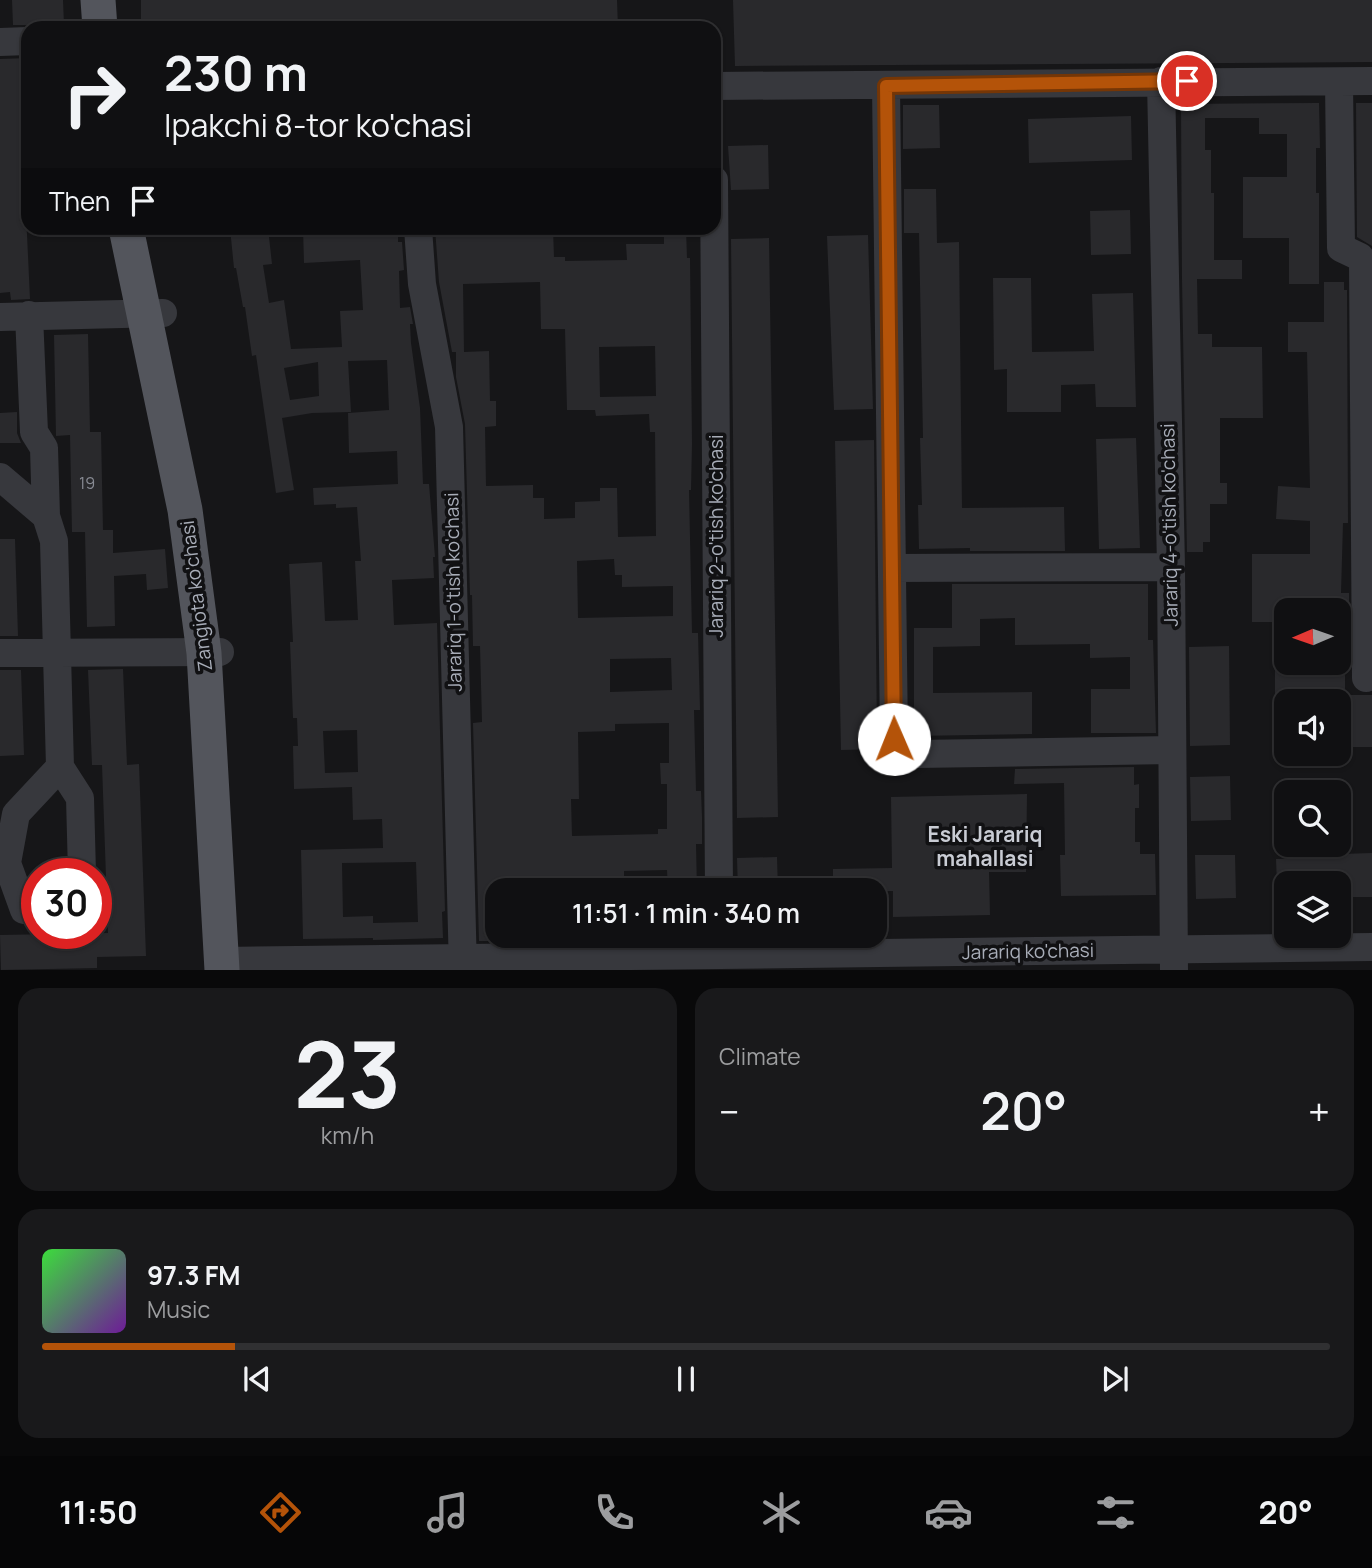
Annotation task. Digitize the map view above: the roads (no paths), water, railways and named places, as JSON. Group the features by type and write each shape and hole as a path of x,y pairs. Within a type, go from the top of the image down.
{"main road":[{"path":"98,0 100,21"},
{"path":"117,0 118,21"},
{"name":"Zangiota ko'chasi","path":"127,235 153,313"},
{"name":"Zangiota ko'chasi","path":"145,235 153,313 212,652 230,965"}],"street":[{"path":"0,42 21,41"},
{"name":"Jarariq 4-o'tish ko'chasi","path":"1161,81 1171,566 1173,959"},
{"path":"721,86 1372,81"},
{"path":"1339,82 1341,248 1363,261 1366,678"},
{"path":"886,86 894,739 900,750 916,754 1172,750"},
{"name":"Jarariq 1-o'tish ko'chasi","path":"418,235 422,284 449,427 463,964"},
{"name":"Jarariq 2-o'tish ko'chasi","path":"714,235 719,878"},
{"path":"0,317 153,313"},
{"path":"29,315 34,432 44,448 46,516 54,541 60,767 80,798 82,858"},
{"path":"0,477 46,516"},
{"path":"892,568 1171,566"},
{"path":"0,653 212,652"},
{"path":"21,903 3,863 16,814 60,767"},
{"name":"Jarariq ko'chasi","path":"230,965 463,964 719,953 901,961 1173,959 1372,947"}],"district":[{"name":"Eski Jarariq mahallasi","path":"985,847"}]}
